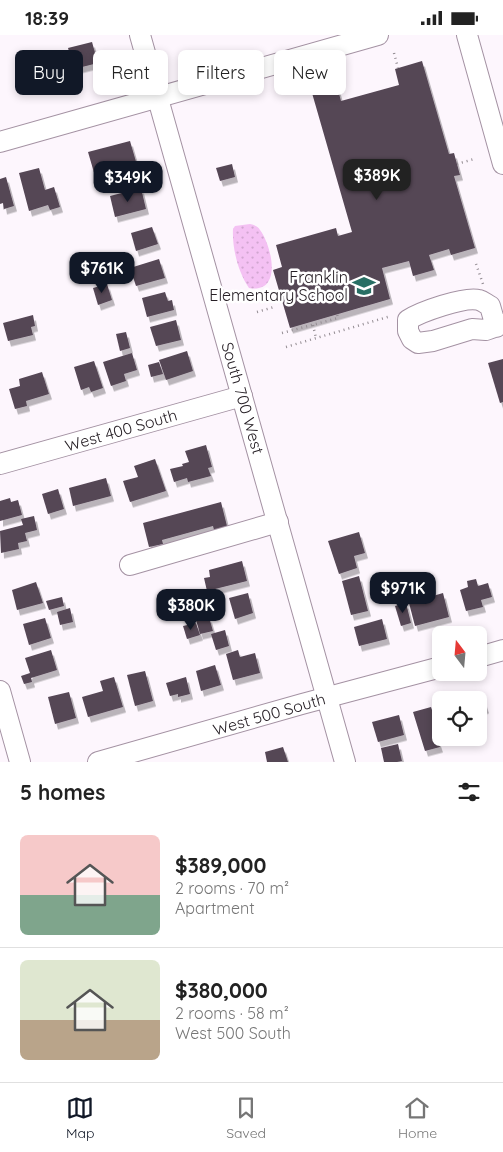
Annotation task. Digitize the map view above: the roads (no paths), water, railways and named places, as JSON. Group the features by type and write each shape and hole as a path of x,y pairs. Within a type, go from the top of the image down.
{"street":[{"name":"South 700 West","path":"140,35 345,762"},
{"path":"0,141 378,35"},
{"path":"467,35 497,121 503,163"},
{"name":"West 400 South","path":"0,464 242,396"},
{"path":"130,565 278,522"},
{"path":"488,654 503,650"},
{"name":"West 500 South","path":"98,762 432,669"},
{"path":"0,691 20,762"}],"place":[{"name":"Franklin Elementary School","path":"364,286"}]}
